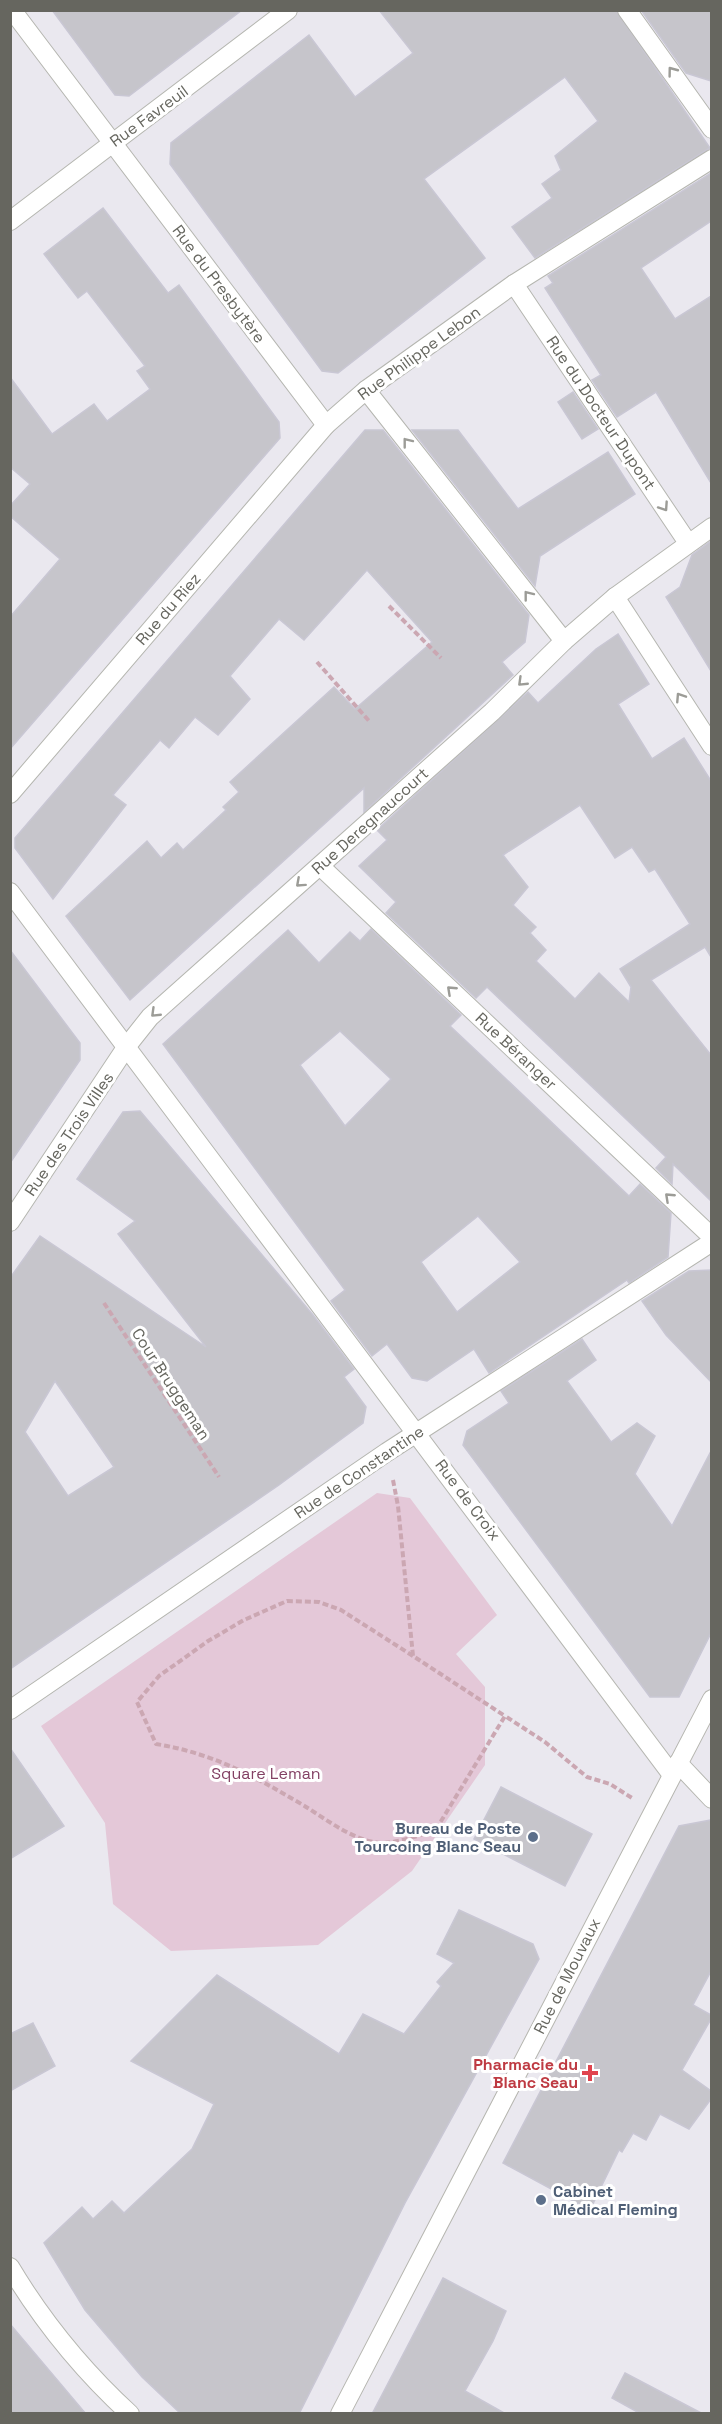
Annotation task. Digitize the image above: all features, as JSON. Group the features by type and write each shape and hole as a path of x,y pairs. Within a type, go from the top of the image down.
{"street":[{"name":"Rue du Presbytère","path":"12,10 326,425"},
{"name":"Rue Favreuil","path":"10,221 288,10"},
{"path":"627,10 709,122"},
{"name":"Rue Philippe Lebon","path":"326,425 366,390 514,284 711,159"},
{"name":"Rue du Docteur Dupont","path":"514,284 688,543"},
{"path":"366,390 564,641"},
{"name":"Rue du Riez","path":"10,794 326,425"},
{"path":"711,527 615,597 711,746"},
{"name":"Rue Deregnaucourt","path":"127,1046 150,1017 492,712 564,641 615,597"},
{"name":"Rue Béranger","path":"320,866 711,1237"},
{"name":"Rue de Croix","path":"10,892 417,1433 675,1769 711,1800"},
{"name":"Rue des Trois Villes","path":"10,1222 127,1046"},
{"name":"Rue de Constantine","path":"10,1710 387,1452 711,1242"},
{"name":"Rue de Mouvaux","path":"340,2414 711,1699"},
{"path":"10,2266 45,2322 78,2363 130,2414"}],"path":[{"path":"389,606 441,658"},
{"path":"317,662 370,723"},
{"name":"Cour Bruggeman","path":"104,1303 219,1478"},
{"path":"387,1452 398,1506 412,1656"},
{"path":"505,1716 435,1831 381,1843 338,1829 305,1806 218,1761 191,1750 156,1744 137,1702 159,1676 208,1641 244,1620 287,1601 319,1602 340,1610 412,1656 505,1716 545,1742 587,1778 610,1784 653,1811"}],"green space":[{"name":"Square Leman","path":"377,1493 410,1498 497,1615 456,1654 485,1687 485,1765 412,1871 318,1945 171,1951 113,1904 105,1823 41,1726"}],"building":[{"path":"52,10 242,10 129,96 115,95"},
{"path":"379,10 616,10 710,148 535,258 512,227 552,198 542,184 561,170 555,156 598,121 565,77 424,179 485,258 338,373 322,371 170,164 171,143 309,35 355,97 413,53"},
{"path":"641,10 711,10 711,81 686,73"},
{"path":"711,173 711,221 641,268 675,319 711,296 711,483 656,392 617,417 592,380 601,375 545,288 553,283 548,276"},
{"path":"103,208 168,293 179,285 279,422 280,438 10,749 10,617 60,559 10,516 10,506 30,484 10,467 10,377 52,434 94,404 107,421 150,389 137,371 145,366 87,291 78,298 44,254"},
{"path":"573,392 598,429 582,439 558,402"},
{"path":"365,430 383,430 529,615 525,642 502,662 513,675 364,812 364,788 130,1000 66,916 147,841 161,858 177,843 183,850 226,810 223,807 239,792 230,782 334,687 355,709 432,642 367,570 304,640 279,619 230,676 250,699 218,735 195,717 169,748 160,740 113,795 126,805 53,899 15,848 15,838"},
{"path":"412,430 458,430 518,509 608,452 635,494 540,556 535,586"},
{"path":"711,541 711,671 666,597 680,587 692,555"},
{"path":"618,634 649,684 618,704 652,759 684,738 711,781 711,957 705,947 651,980 711,1055 711,1201 673,1164 672,1184 656,1168 666,1157 487,987 476,998 386,913 396,902 359,866 387,840 377,830 528,692 538,703 596,649","holes":["580,805 615,858 632,847 649,872 655,869 690,924 620,969 631,987 629,1002 599,973 575,999 536,961 546,950 530,933 536,927 513,905 528,887 503,855"]},
{"path":"371,929 461,1015 450,1026 629,1196 640,1184 671,1213 668,1257 629,1283 627,1280 489,1373 474,1349 427,1381 412,1378 387,1344 372,1356 331,1301 345,1290 163,1044 288,930 319,963 350,932 360,941","holes":["340,1031 391,1079 345,1126 300,1065","478,1216 520,1262 457,1312 421,1262"]},
{"path":"10,950 80,1043 80,1060 10,1163"},
{"path":"140,1111 313,1315 354,1369 344,1377 366,1407 363,1423 279,1485 10,1669 10,1278 40,1236 206,1347 118,1234 135,1221 77,1179 123,1112","holes":["55,1381 114,1467 68,1496 25,1432"]},
{"path":"711,1270 711,1382 666,1335 642,1301 689,1271"},
{"path":"582,1339 596,1360 567,1381 611,1442 637,1423 655,1436 635,1474 672,1526 711,1451 711,1633 679,1697 650,1697 463,1445 467,1431 509,1403 501,1391"},
{"path":"10,1748 64,1826 10,1859"},
{"name":"Bureau de Poste Tourcoing Blanc Seau","path":"501,1787 592,1834 565,1886 474,1839"},
{"path":"711,1820 711,1971 693,2005 711,2015 711,2019 682,2070 711,2091 711,2099 689,2129 660,2114 646,2140 633,2133 622,2152 619,2150 590,2210 503,2163 679,1826"},
{"path":"459,1910 533,1944 539,1959 405,2203 299,2414 181,2414 142,2377 85,2310 44,2243 82,2207 93,2219 112,2201 124,2213 192,2149 214,2104 131,2061 217,1975 339,2054 363,2014 404,2034 441,1986 437,1982 454,1963 437,1954"},
{"path":"33,2023 55,2066 10,2091 10,2034"},
{"path":"443,2278 506,2311 493,2341 465,2391 506,2414 372,2414"},
{"path":"10,2324 86,2414 10,2414"},
{"path":"625,2373 703,2414 641,2414 612,2398"}],"place":[{"name":"Bureau de Poste Tourcoing Blanc Seau","path":"533,1837"},
{"name":"Pharmacie du Blanc Seau","path":"590,2073"},
{"name":"Cabinet Médical Fleming","path":"541,2200"}]}
